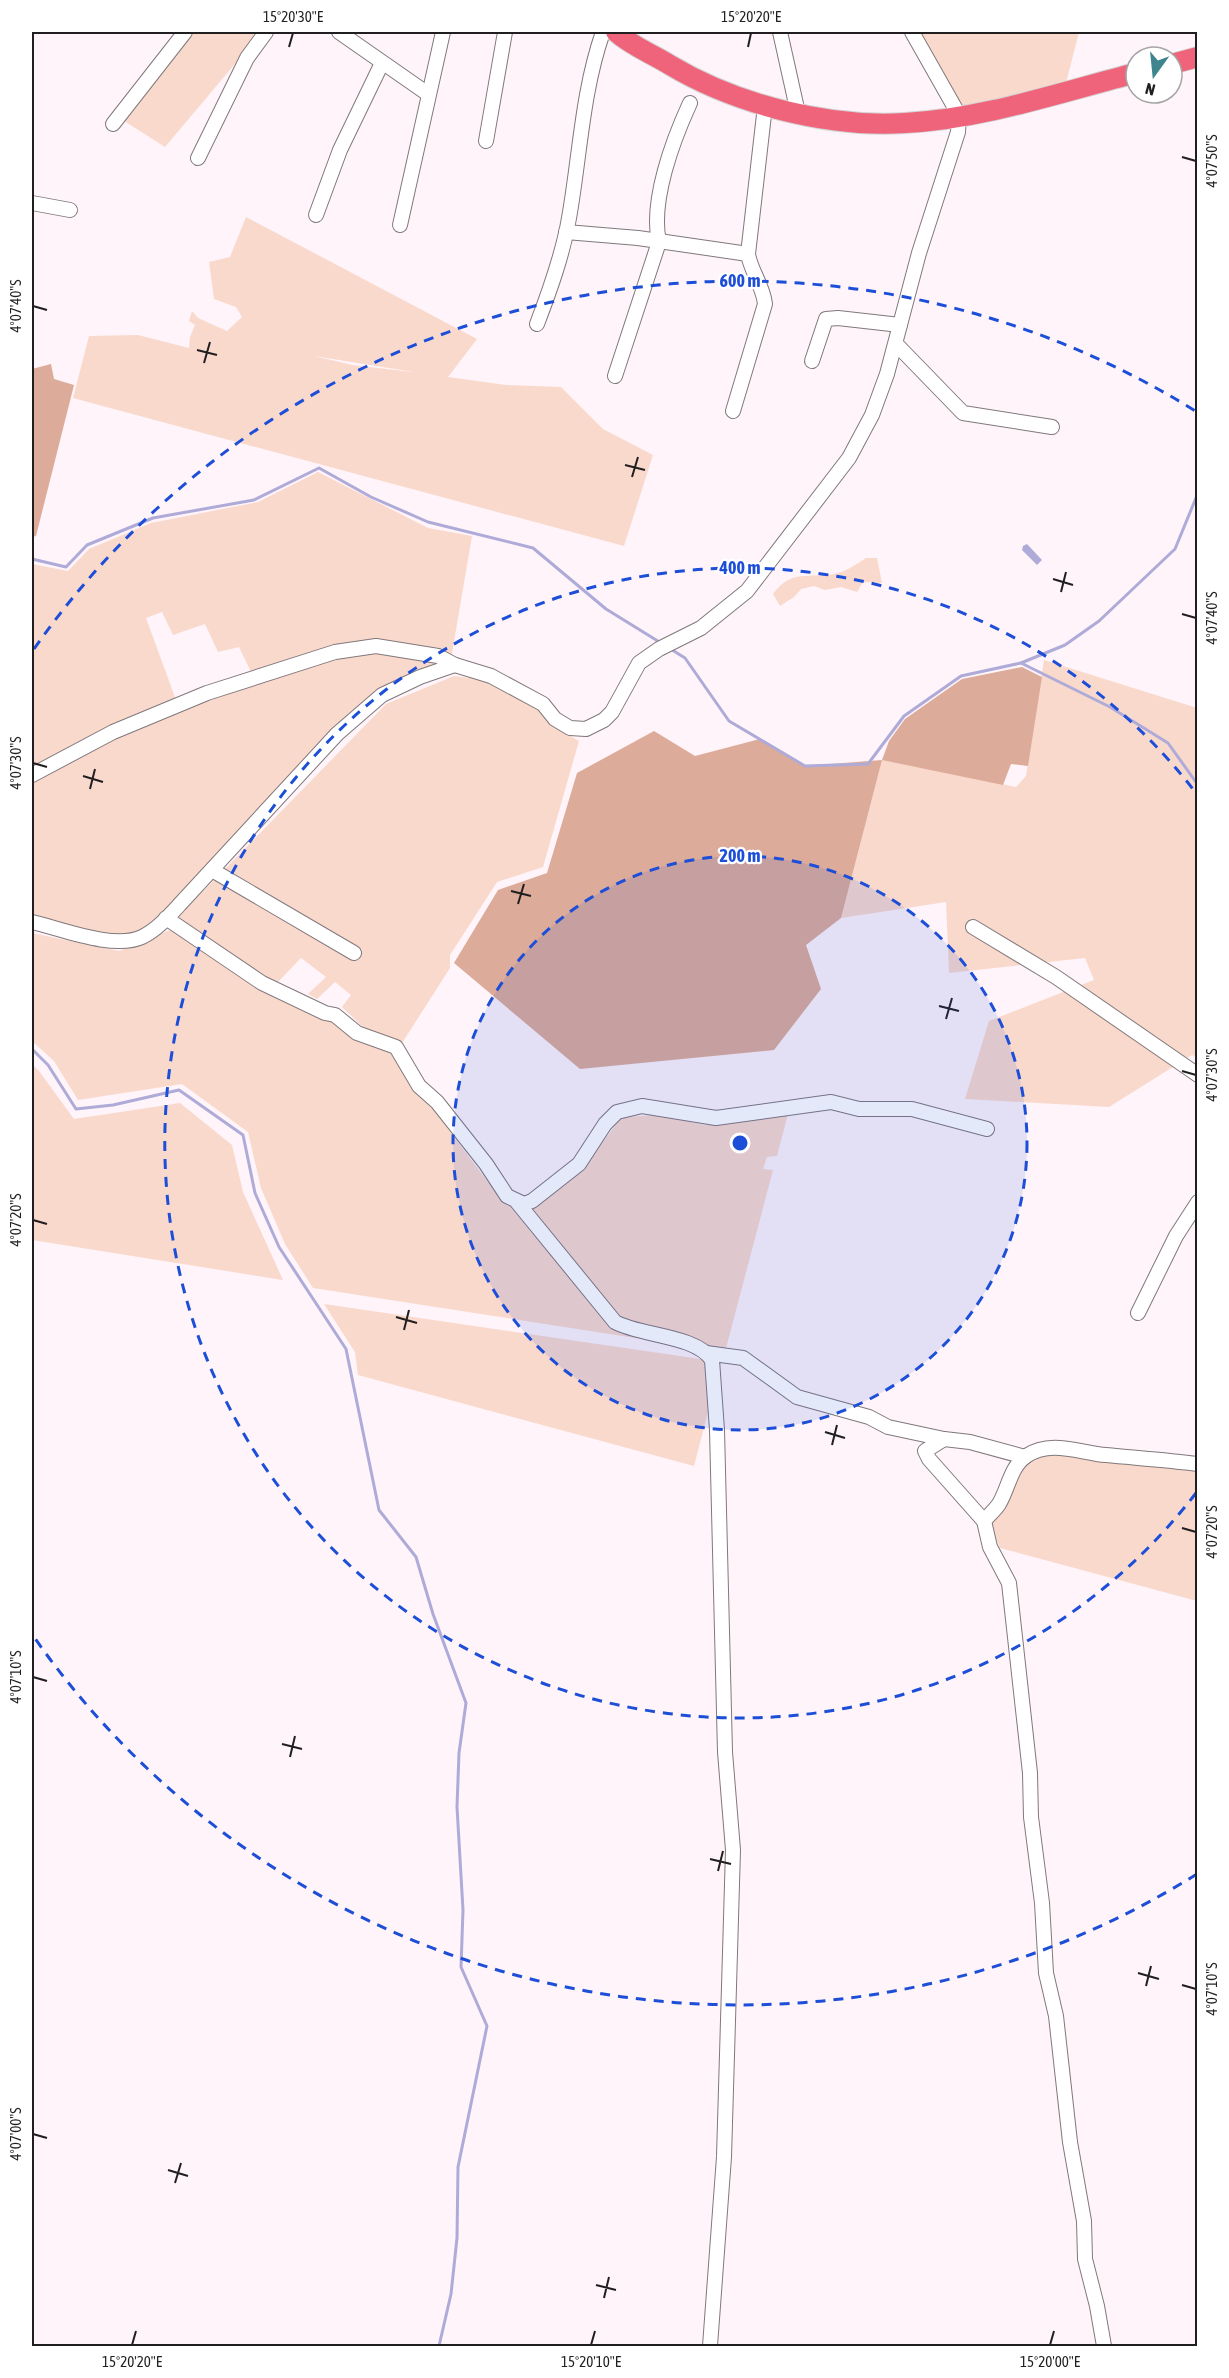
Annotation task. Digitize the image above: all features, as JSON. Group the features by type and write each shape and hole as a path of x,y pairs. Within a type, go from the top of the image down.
{"highway":[{"path":"616,32 649,56 707,85 765,106 798,113 886,123 905,123 959,115 1124,76"}],"street":[{"path":"113,124 185,32"},
{"path":"198,158 246,57 266,32"},
{"path":"339,32 428,94"},
{"path":"400,225 443,32"},
{"path":"486,141 505,32"},
{"path":"537,324 551,286 566,232 595,57 603,32"},
{"path":"780,32 798,113"},
{"path":"32,776 113,732 207,693 335,652 376,646 438,656 455,665 509,683 543,704 562,724 577,730 604,720 612,712 635,668 664,647 701,628 738,600 841,470 872,415 896,344 919,253 958,132 959,115 912,32"},
{"path":"316,215 340,150 382,63"},
{"path":"615,376 659,242 657,230 659,197 680,124 690,103"},
{"path":"734,411 765,304 764,290 750,266 748,254 765,106"},
{"path":"32,203 70,210"},
{"path":"566,232 748,254"},
{"path":"812,361 826,319 900,325"},
{"path":"896,344 963,413 1053,428"},
{"path":"32,922 122,943 143,937 166,918 212,870 337,734 382,695 420,677 455,665"},
{"path":"212,870 354,953"},
{"path":"166,918 262,983 325,1013 335,1015 357,1033 396,1047 419,1086 437,1102 486,1164 507,1196 517,1202 615,1322 624,1327 668,1337 706,1353 743,1358 797,1397 869,1417 888,1427 970,1442 1025,1457"},
{"path":"973,927 1056,977 1197,1075"},
{"path":"517,1202 532,1201 579,1164 617,1112 642,1106 716,1118 831,1102 859,1109 912,1109 987,1129"},
{"path":"1138,1312 1176,1236 1197,1202"},
{"path":"706,1353 712,1360 717,1430 725,1752 733,1850 724,2157 710,2346"},
{"path":"944,1439 925,1451 929,1459 984,1521 990,1547 1009,1583 1030,1773 1031,1817 1042,1903 1046,1973 1056,2016 1070,2142 1084,2221 1085,2259 1104,2346"},
{"path":"984,1521 999,1504 1017,1465 1025,1457 1052,1448 1197,1464"}],"shaded area":[{"path":"190,32 262,32 165,147 118,117"},
{"path":"915,32 1079,32 1064,91 959,115"},
{"path":"246,217 477,339 448,377 506,385 561,387 603,429 653,455 624,546 73,398 89,336 138,335 189,348 190,337 195,325 189,321 192,311 198,318 227,331 242,317 236,307 214,299 209,262 230,257","holes":["314,356 417,373 352,365"]},
{"path":"51,364 54,379 74,385 36,536 32,537 32,369"},
{"path":"318,472 428,528 472,536 451,659 404,645 252,674 239,647 218,652 205,624 173,635 162,612 146,618 176,700 32,770 32,564 68,571 89,549 151,523 258,502"},
{"path":"1027,544 1042,560 1037,565 1022,550"},
{"path":"866,558 877,558 882,583 863,582 857,592 841,587 825,590 814,586 801,589 794,597 780,606 773,594 788,580 841,572"},
{"path":"377,651 445,664 390,688 156,923 141,933 122,939 32,918 32,777 157,718 243,684 287,670"},
{"path":"1044,660 1197,708 1197,1058 1192,1055 1109,1107 965,1099 989,1021 1094,980 1085,958 949,973 946,902 841,918 882,759 1016,787 1026,776"},
{"path":"1022,667 1042,677 1028,766 1011,764 1003,785 882,760 889,741 905,719 962,679"},
{"path":"454,676 486,680 539,710 550,724 579,741 543,867 497,882 450,955 450,968 402,1043 363,1027 342,1007 351,995 335,982 317,999 308,994 326,977 301,958 276,984 178,917 386,704"},
{"path":"654,731 695,756 760,739 805,766 882,760 841,918 806,945 821,989 774,1050 580,1069 454,963 498,890 547,873 577,773"},
{"path":"170,930 279,1000 330,1016 348,1034 390,1052 500,1198 523,1213 581,1170 622,1117 659,1115 705,1125 789,1110 777,1156 767,1157 763,1169 773,1170 725,1352 313,1288 285,1244 261,1188 248,1132 182,1084 78,1100 54,1061 32,1041 32,933 119,951"},
{"path":"32,1064 74,1119 180,1103 232,1145 243,1192 283,1280 32,1240"},
{"path":"324,1304 721,1362 694,1466 358,1375 355,1352"},
{"path":"1058,1452 1197,1470 1197,1601 1000,1548 989,1522 1025,1463"}],"waterway":[{"path":"32,559 66,567 87,545 153,518 254,500 319,468 371,497 428,522 533,548 606,609 661,643"},
{"path":"1198,493 1175,549 1099,621 1065,645 1021,663 1110,707 1168,743 1198,785"},
{"path":"669,648 685,658 729,721 805,766 868,764 904,716 961,676 1021,663"},
{"path":"32,1049 48,1065 76,1109 113,1105 179,1090 243,1135 255,1193 279,1247 346,1349 379,1510 416,1557 433,1614 466,1703 459,1753 457,1807 463,1910 461,1967 487,2026 458,2167 457,2238 451,2294 439,2346"}]}
